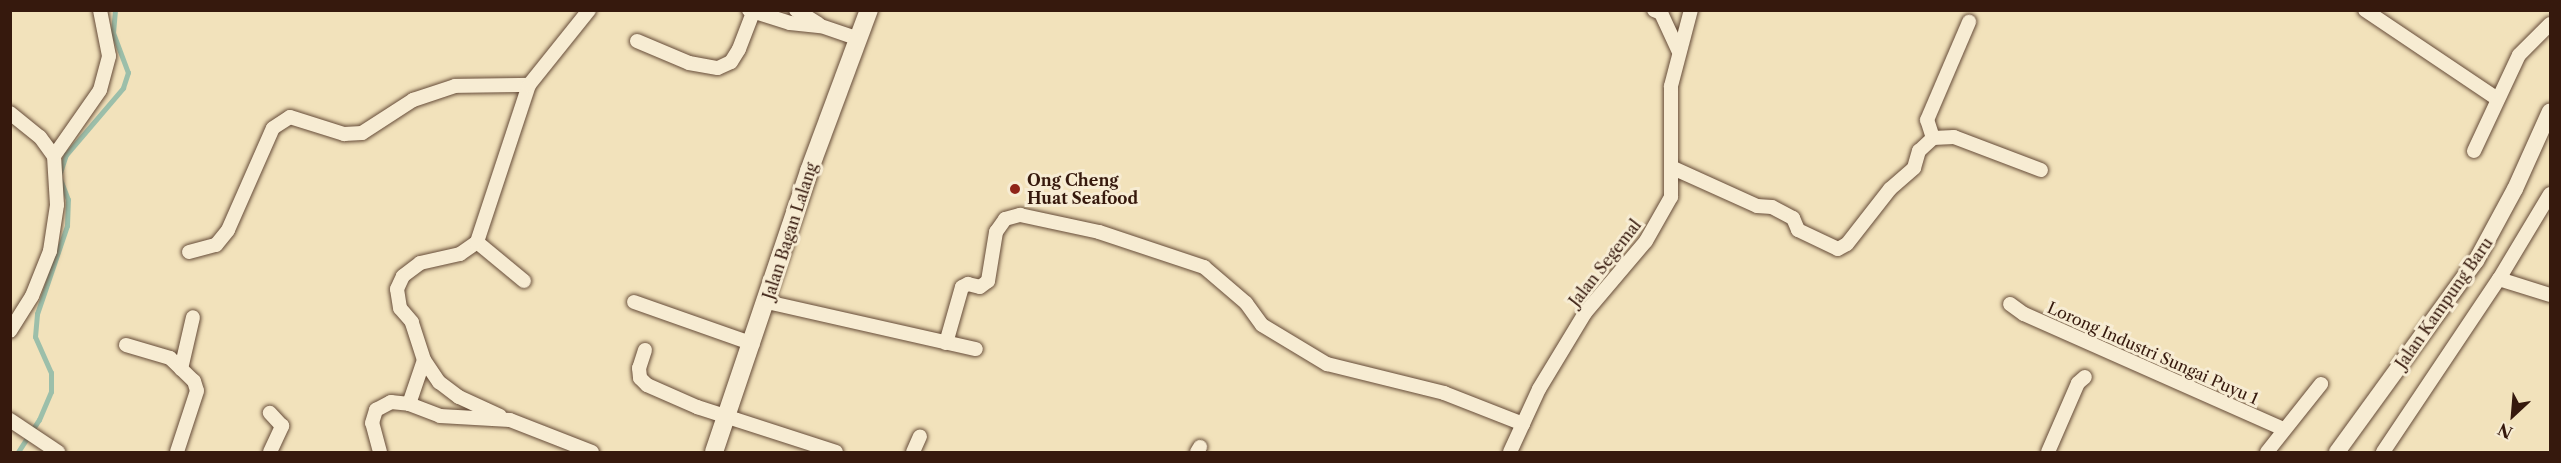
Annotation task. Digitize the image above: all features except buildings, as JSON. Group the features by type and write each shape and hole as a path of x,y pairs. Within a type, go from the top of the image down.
{"main road":[{"name":"Jalan Bagan Lalang","path":"714,453 753,344 809,171 869,10"}],"street":[{"path":"54,156 100,90 109,56 100,10"},
{"path":"589,10 529,85 477,242 460,254 420,263 403,276 397,289 400,308 412,322 424,360 439,382 459,397 592,453"},
{"path":"796,10 821,26 858,39"},
{"name":"Jalan Segemal","path":"1510,453 1539,389 1585,313 1646,241 1671,197 1673,168 1671,87 1691,10"},
{"path":"2365,10 2496,98"},
{"path":"637,41 689,63 718,68 731,62 739,49 751,11 790,23 821,26"},
{"path":"1660,11 1679,51"},
{"path":"1933,138 1927,120 1969,22"},
{"path":"2474,151 2496,98 2519,55 2550,24"},
{"path":"189,252 216,244 228,230 273,128 290,117 344,134 362,133 414,100 455,86 529,85"},
{"name":"Jalan Kampung Baru","path":"2337,453 2476,261 2515,189 2550,111"},
{"path":"10,112 40,137 54,156 57,205 50,251 32,296 10,331"},
{"path":"1673,168 1756,206 1772,207 1793,218 1797,230 1838,249 1847,244 1890,189 1914,168 1919,151 1933,138 1954,137 2042,170"},
{"path":"2383,453 2499,279 2550,194"},
{"path":"946,342 962,287 981,287 988,281 996,231 1005,219 1020,215 1099,232 1204,267 1246,303 1262,325 1327,364 1444,393 1523,424"},
{"path":"477,242 524,281"},
{"path":"2499,279 2550,296"},
{"path":"634,302 753,344"},
{"path":"767,302 976,349"},
{"name":"Lorong Industri Sungai Puyu 1","path":"2010,304 2024,314 2284,429"},
{"path":"181,369 192,317"},
{"path":"126,345 170,358 194,381 197,391 177,453"},
{"path":"645,350 639,368 640,378 647,385 727,417 836,453"},
{"path":"409,404 424,360"},
{"path":"2048,453 2078,383 2085,377"},
{"path":"2266,453 2320,384"},
{"path":"380,453 373,436 376,410 391,402 409,404 440,416 510,420"},
{"path":"270,413 282,426 270,453"},
{"path":"10,420 53,449"},
{"path":"913,453 920,436"}],"waterway":[{"path":"18,452 39,420 51,392 51,373 35,337 37,314 67,226 68,200 59,176 66,155 123,88 128,73 113,33 115,10"}],"place":[{"name":"Ong Cheng Huat Seafood","path":"1015,189"}]}
